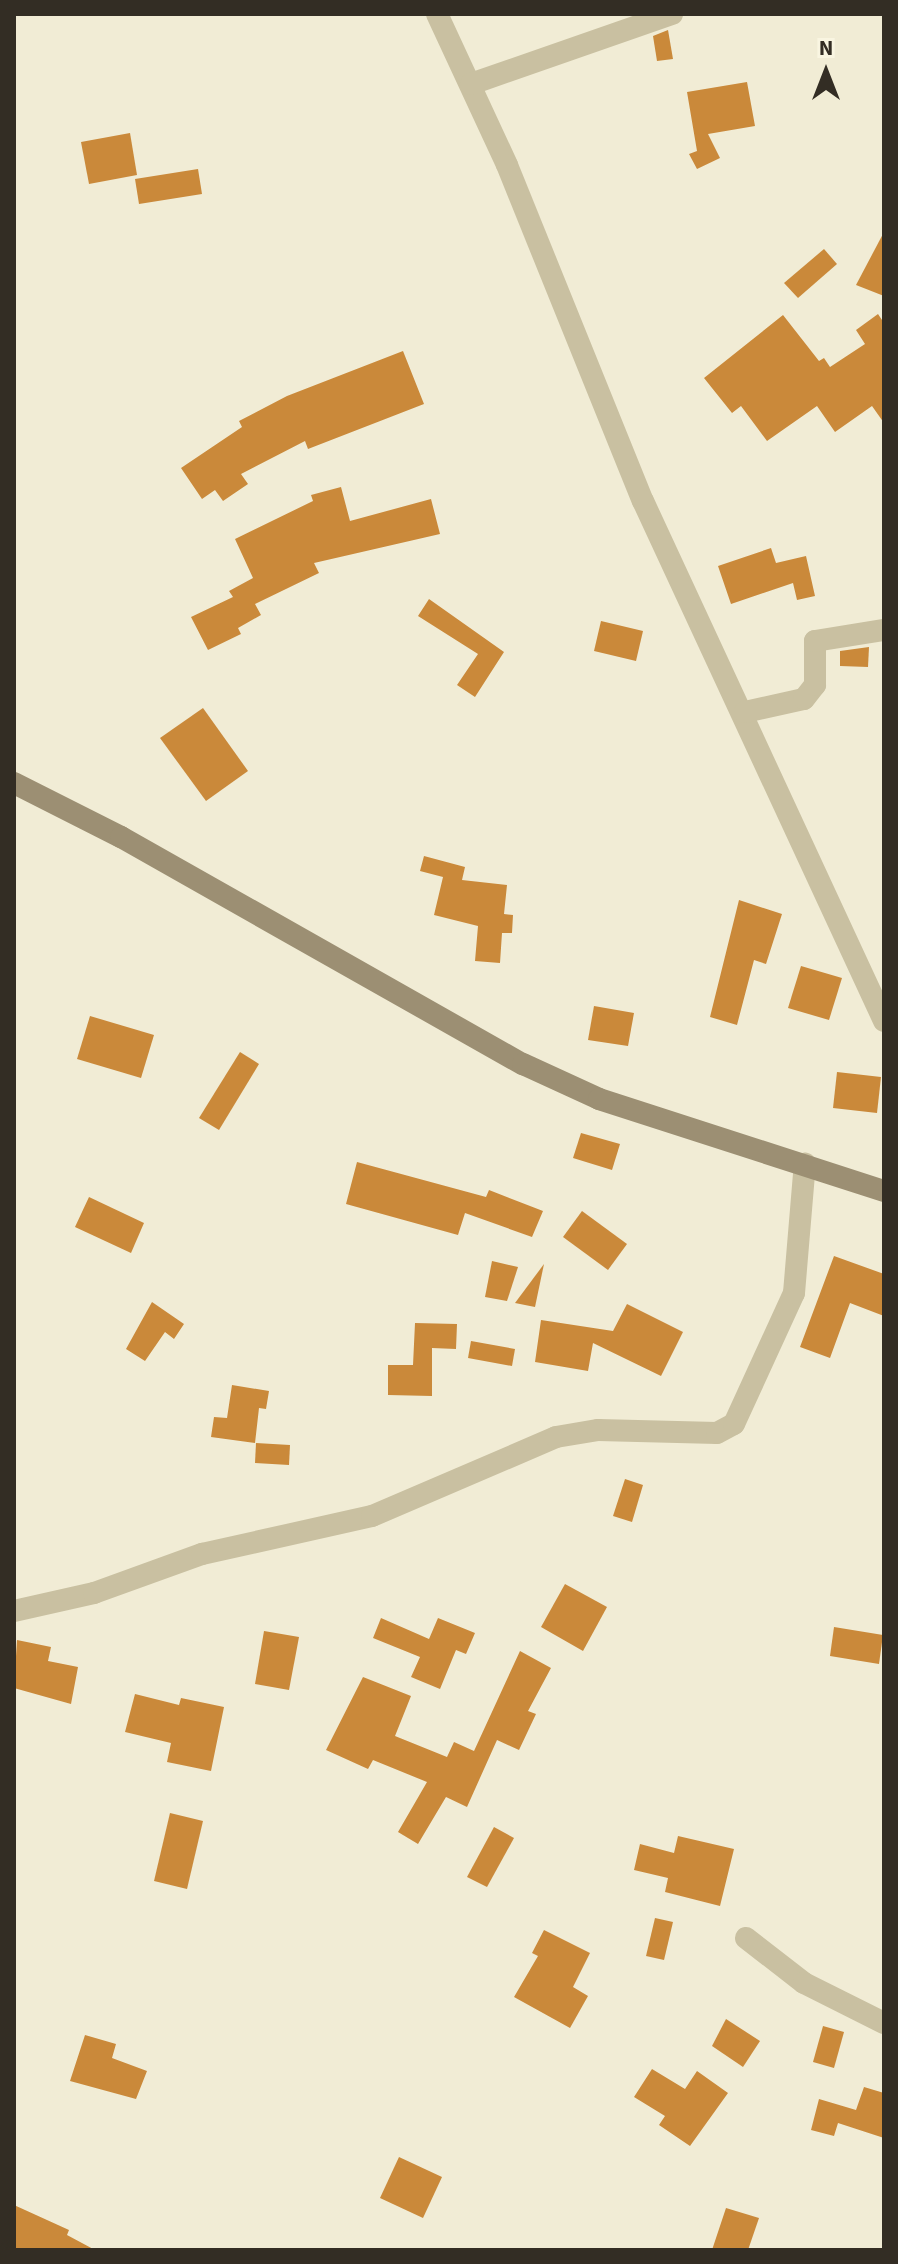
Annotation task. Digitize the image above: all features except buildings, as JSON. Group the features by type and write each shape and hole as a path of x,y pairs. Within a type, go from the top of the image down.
{"main road":[{"path":"14,783 121,837 523,1064 599,1099 884,1191"}],"street":[{"path":"437,14 471,84 643,501 745,712 884,1021"},
{"path":"471,84 672,14"},
{"path":"745,712 804,699 815,685 815,641 884,630"},
{"path":"14,1611 94,1593 202,1554 372,1516 556,1437 598,1430 717,1433 734,1424 794,1293 805,1163"},
{"path":"746,1938 804,1983 884,2023"}]}
